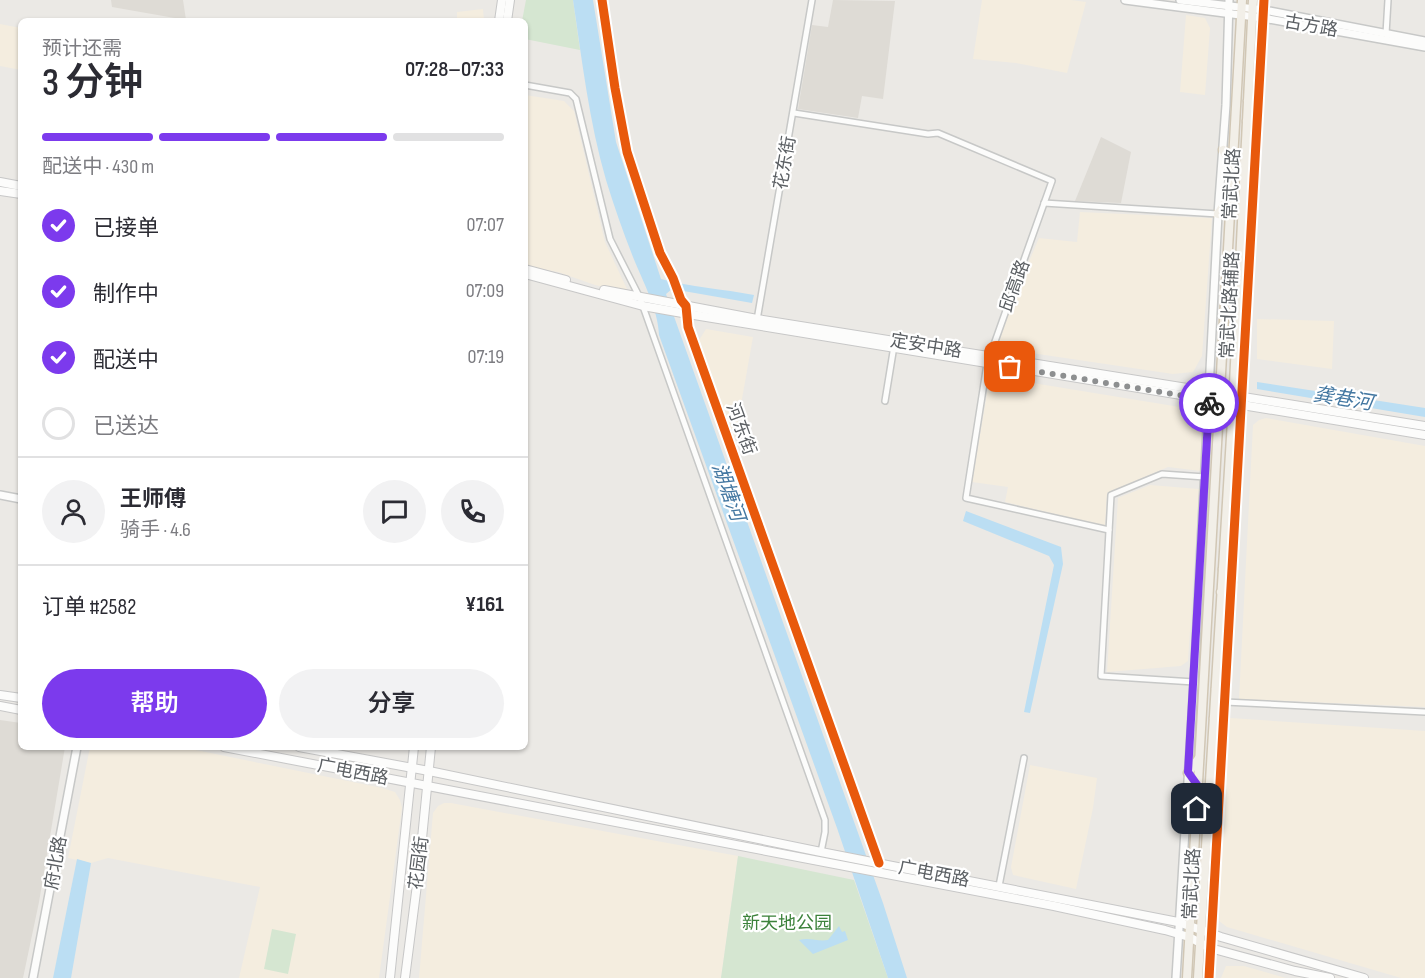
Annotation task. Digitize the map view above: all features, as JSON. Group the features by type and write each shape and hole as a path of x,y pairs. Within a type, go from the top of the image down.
{"main road":[{"path":"499,18 502,0"},
{"path":"507,18 510,0"},
{"name":"常武北路","path":"1186,978 1242,8"},
{"name":"常武北路","path":"1198,978 1233,400 1253,9"},
{"path":"1247,121 1257,113 1248,101"},
{"path":"1223,150 1233,171"},
{"path":"0,182 18,185"},
{"path":"1242,211 1252,202 1244,189"},
{"path":"0,191 18,194"},
{"path":"1218,214 1232,194"},
{"path":"528,270 645,302"},
{"path":"528,275 645,302"},
{"name":"定安中路","path":"645,302 1233,400 1425,426"},
{"name":"定安中路","path":"1243,401 1425,435"},
{"path":"1221,592 1232,582 1223,569"},
{"path":"1214,719 1225,702 1215,688"},
{"path":"0,695 18,698"},
{"path":"0,706 18,709"},
{"name":"广电西路","path":"240,750 1050,906 1178,934 1210,948"},
{"name":"广电西路","path":"315,750 1178,922 1211,934 1364,978"},
{"name":"花园街","path":"390,978 414,750"},
{"name":"花园街","path":"405,978 431,750"},
{"path":"1198,786 1188,772 1200,758"},
{"path":"1210,948 1295,972 1330,978"}],"street":[{"name":"河东街","path":"602,0 627,152 660,253 673,278 688,327 875,862"},
{"name":"花东街","path":"757,322 812,0"},
{"name":"古方路","path":"1125,0 1253,9 1264,14 1425,47"},
{"name":"古方路","path":"1180,0 1229,7"},
{"name":"常武北路辅路","path":"1210,948 1243,401 1264,0"},
{"path":"1386,34 1388,0"},
{"name":"常武北路辅路","path":"1178,934 1210,396 1229,7"},
{"name":"古方路","path":"1264,14 1425,41"},
{"path":"528,86 570,93 576,99 610,239 645,302 825,820 821,852"},
{"name":"邱高路","path":"794,113 928,134 938,133 1052,181 989,360 966,498 1109,530"},
{"path":"1044,203 1218,214"},
{"path":"885,401 895,344"},
{"path":"1194,682 1101,676 1111,495 1162,474 1205,477"},
{"path":"0,495 18,498"},
{"path":"1225,702 1425,712"},
{"name":"府北路","path":"33,978 76,750"},
{"path":"999,886 1024,758"},
{"path":"1176,978 1178,934"},
{"path":"1209,978 1210,948"}],"shaded area":[{"path":"111,0 183,0 186,18 175,18 112,7"},
{"path":"833,0 895,1 883,99 862,96 858,118 798,109 812,25 828,27"},
{"path":"982,0 1086,2 1067,73 1016,63 973,59"},
{"path":"483,9 484,18 457,18 457,12"},
{"path":"1186,15 1205,18 1210,28 1205,95 1180,92"},
{"path":"0,24 18,27 18,69 0,66"},
{"path":"528,95 564,101 574,111 605,242 627,289 625,292 595,285 558,272 528,267"},
{"path":"1101,137 1131,152 1121,203 1075,201"},
{"path":"1080,212 1212,218 1202,356 1193,372 1173,374 997,348 1016,292 1039,238 1077,242"},
{"path":"1257,319 1334,321 1332,369 1257,359"},
{"path":"706,329 753,337 734,444 699,340"},
{"path":"990,376 1186,408 1197,413 1203,422 1201,471 1168,467 1107,493 1105,526 1005,502 1008,487 972,482"},
{"path":"1266,418 1425,446 1425,707 1239,699 1253,425"},
{"path":"1150,485 1199,489 1188,661 1181,666 1107,672 1118,498"},
{"path":"1230,718 1425,731 1425,978 1401,978 1227,927 1219,921 1216,912"},
{"path":"0,720 18,723 18,750 64,750 39,902 23,978 0,978"},
{"path":"89,750 196,750 382,788 395,792 402,808 379,978 239,978 260,887 108,858 91,863 68,858"},
{"path":"1030,765 1097,778 1076,889 1013,875 1011,867"},
{"path":"444,803 738,856 721,978 419,978 433,813 438,806"},
{"path":"1226,966 1244,966 1286,978 1221,978"}],"green space":[{"path":"526,0 573,0 580,50 528,40 528,18 523,18"},
{"name":"新天地公园","path":"738,856 854,880 888,978 721,978"},
{"path":"272,929 296,934 288,974 264,969"}],"water":[{"name":"湖塘河","path":"573,0 593,0 616,142 661,279 754,295 752,303 672,289 666,294 883,903 907,978 888,978 837,828 659,335 653,305 615,209 595,135"},
{"name":"龚巷河","path":"1257,382 1425,408 1425,417 1257,389"},
{"path":"966,511 1061,547 1063,564 1030,713 1024,712 1054,565 1049,556 963,521"},
{"path":"77,859 91,863 71,978 53,978"},
{"path":"839,926 842,932 845,931 848,940 813,954 799,940 828,940"}],"cycle path":[{"path":"602,0 627,152 660,253 681,300 686,306 688,327 879,863"},
{"path":"1209,978 1264,0"}],"way so far":[{"path":"1010,367 1209,400 1209,403"}],"route":[{"path":"1197,809 1198,786 1188,772 1209,403"}]}
